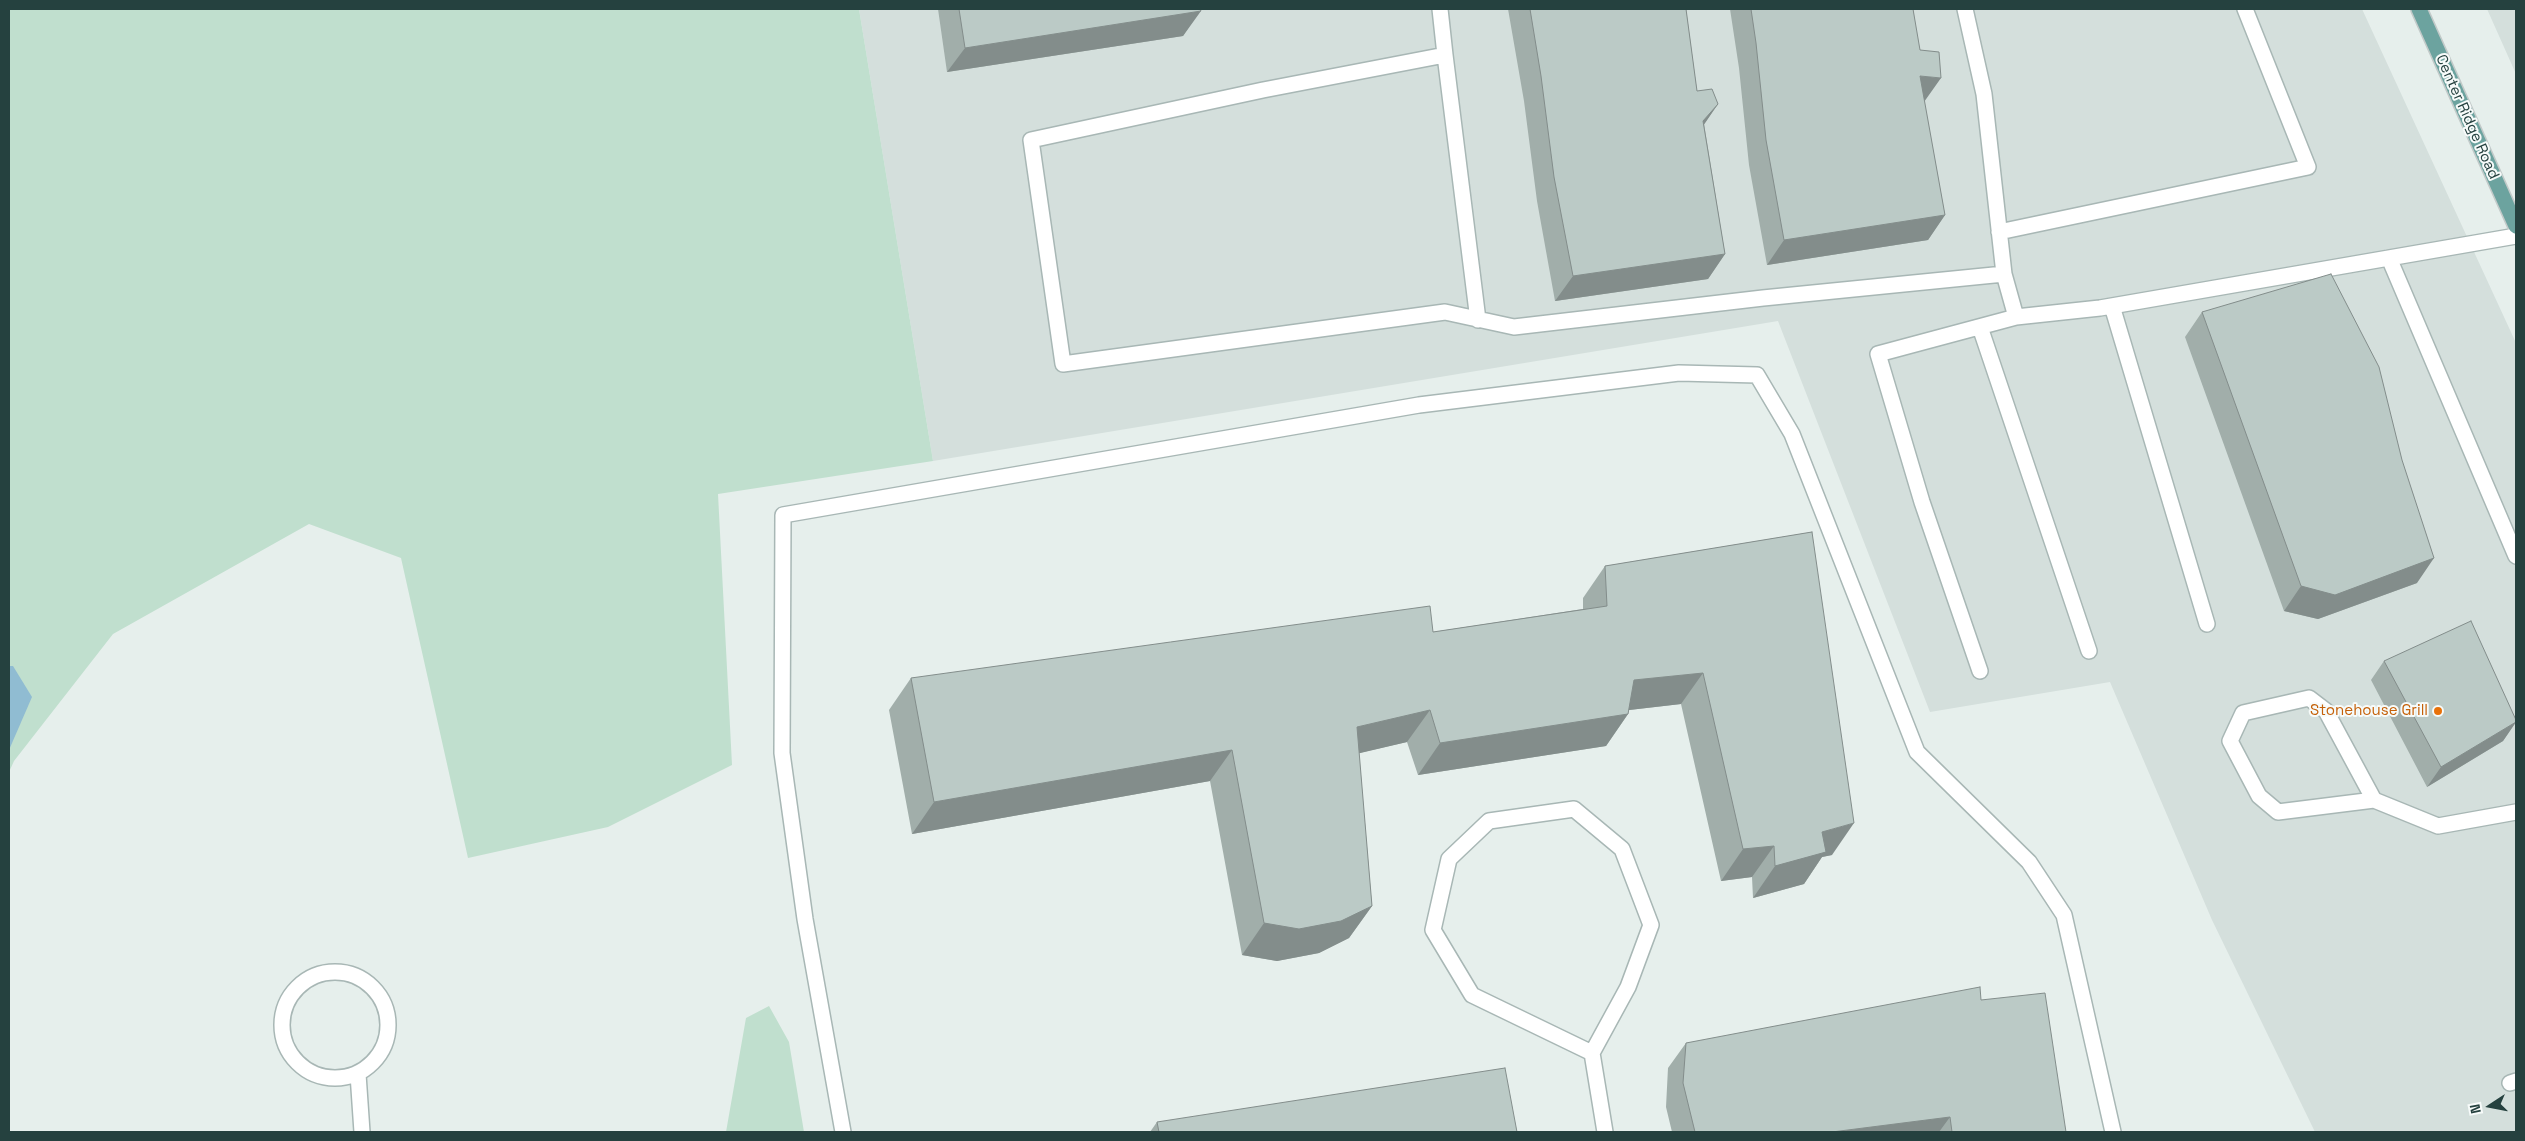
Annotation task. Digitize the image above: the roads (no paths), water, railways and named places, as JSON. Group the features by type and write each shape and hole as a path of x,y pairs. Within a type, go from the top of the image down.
{"main road":[{"name":"Center Ridge Road","path":"2419,9 2516,226"}],"street":[{"path":"1440,9 1478,320"},
{"path":"1965,9 1984,94 2004,274 2016,317"},
{"path":"1999,232 2308,167 2245,9"},
{"path":"1446,55 1263,90 1031,140 1064,364 1445,312 1514,327 1763,298 2004,274"},
{"path":"1980,671 1922,502 1878,354 2016,317 2112,306 2516,236"},
{"path":"2389,258 2516,556"},
{"path":"2112,306 2207,624"},
{"path":"1980,327 2089,651"},
{"path":"843,1132 805,919 782,754 783,515 1419,405 1679,373 1757,374 1787,426 1862,608 1917,752 2029,862 2064,915 2113,1132"},
{"path":"2374,800 2326,711 2309,698 2243,713 2230,741 2259,796 2278,812 2374,800 2438,826 2516,812"},
{"path":"1592,1053 1472,995 1433,930 1449,859 1489,821 1574,809 1622,849 1651,925 1628,987 1592,1053 1605,1132"},
{"path":"326,972 349,972 371,984 385,1002 389,1023 381,1053 374,1063 358,1074 340,1079 322,1077 298,1064 283,1040 282,1016 292,994 313,976 326,972"},
{"path":"358,1074 362,1132"}],"water":[{"path":"9,666 13,666 32,697 9,750"}],"place":[{"name":"Stonehouse Grill","path":"2438,711"}]}
